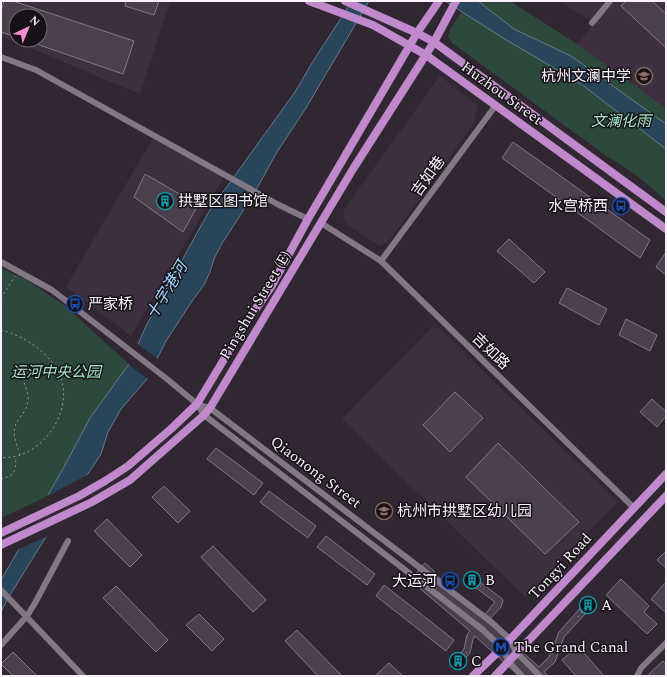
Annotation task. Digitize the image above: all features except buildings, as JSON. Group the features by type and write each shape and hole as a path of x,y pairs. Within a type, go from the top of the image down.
{"main road":[{"name":"Huzhou Street","path":"309,1 373,25 426,54 666,229"},
{"name":"Huzhou Street","path":"345,1 434,42 666,212"},
{"name":"Pingshui Street (E)","path":"1,533 79,496 128,466 197,404 246,323 271,287 308,219 411,46 417,33 439,1"},
{"name":"Pingshui Street (E)","path":"3,544 68,514 130,480 210,408 353,169 434,42 454,3"},
{"name":"Tongyi Road","path":"473,676 502,648 666,474"},
{"name":"Tongyi Road","path":"495,676 509,662 516,652 666,496"}],"street":[{"path":"592,23 610,1"},
{"path":"1,57 36,70 279,205 308,219"},
{"name":"吉如巷","path":"381,261 496,105"},
{"name":"吉如路","path":"321,223 381,261 634,508"},
{"name":"Qiaonong Street","path":"1,262 52,290 167,379 197,404 204,415 477,625 502,648 509,662 522,676"},
{"name":"Qiaonong Street","path":"197,404 210,408 490,620 510,639 516,652 540,676"},
{"path":"1,645 27,616 68,541"},
{"path":"1,590 83,676"},
{"path":"637,676 641,668 666,643"}],"path":[{"path":"1,298 18,270"},
{"path":"1,330 15,334 28,341 46,356 54,365 62,381 64,396 56,423 49,436 26,453 1,458"},
{"path":"20,455 14,434 16,424 25,410 28,400 27,390 24,383 24,375 29,370 45,372 52,369 54,365"},
{"path":"1,479 11,477 14,473 16,456"},
{"path":"468,576 484,589"},
{"path":"578,616 592,601"},
{"path":"456,664 467,652"}],"shaded area":[{"path":"1,1 170,1 140,94 30,48 48,48 48,8 8,8 8,39 1,36"},
{"path":"559,1 605,1 590,20"},
{"name":"杭州文澜中学","path":"613,1 666,1 666,108 577,44"},
{"path":"440,76 478,105 474,123 389,241 380,246 348,225 343,219 345,208"},
{"path":"153,138 224,177 131,336 66,287"},
{"path":"435,324 618,502 525,597 342,419"}],"green space":[{"name":"文澜化雨","path":"468,1 510,1 577,44 666,108 666,201 637,176 605,155 452,43 448,36 451,28"},
{"name":"运河中央公园","path":"1,268 25,279 64,305 129,364 90,418 48,496 1,518"}],"water":[{"name":"十字港河","path":"352,1 369,1 306,108 277,152 252,197 221,245 204,285 166,341 147,379 121,409 108,432 101,454 44,540 1,612 1,580 39,515 49,493 90,418 129,364 146,326 208,213 295,92"},
{"path":"445,1 478,1 514,29 571,56 666,124 666,149 585,87"}],"pier":[{"path":"136,343 158,359 149,380 127,363"},
{"path":"91,473 50,535 15,551 38,514 45,497"}],"place":[{"name":"杭州文澜中学","path":"644,76"},
{"name":"拱墅区图书馆","path":"165,201"},
{"name":"水宫桥西","path":"621,206"},
{"name":"严家桥","path":"75,304"},
{"name":"杭州市拱墅区幼儿园","path":"384,511"},
{"name":"B","path":"472,580"},
{"name":"大运河","path":"450,581"},
{"name":"A","path":"588,605"},
{"name":"The Grand Canal","path":"501,647"},
{"name":"C","path":"458,661"}]}
